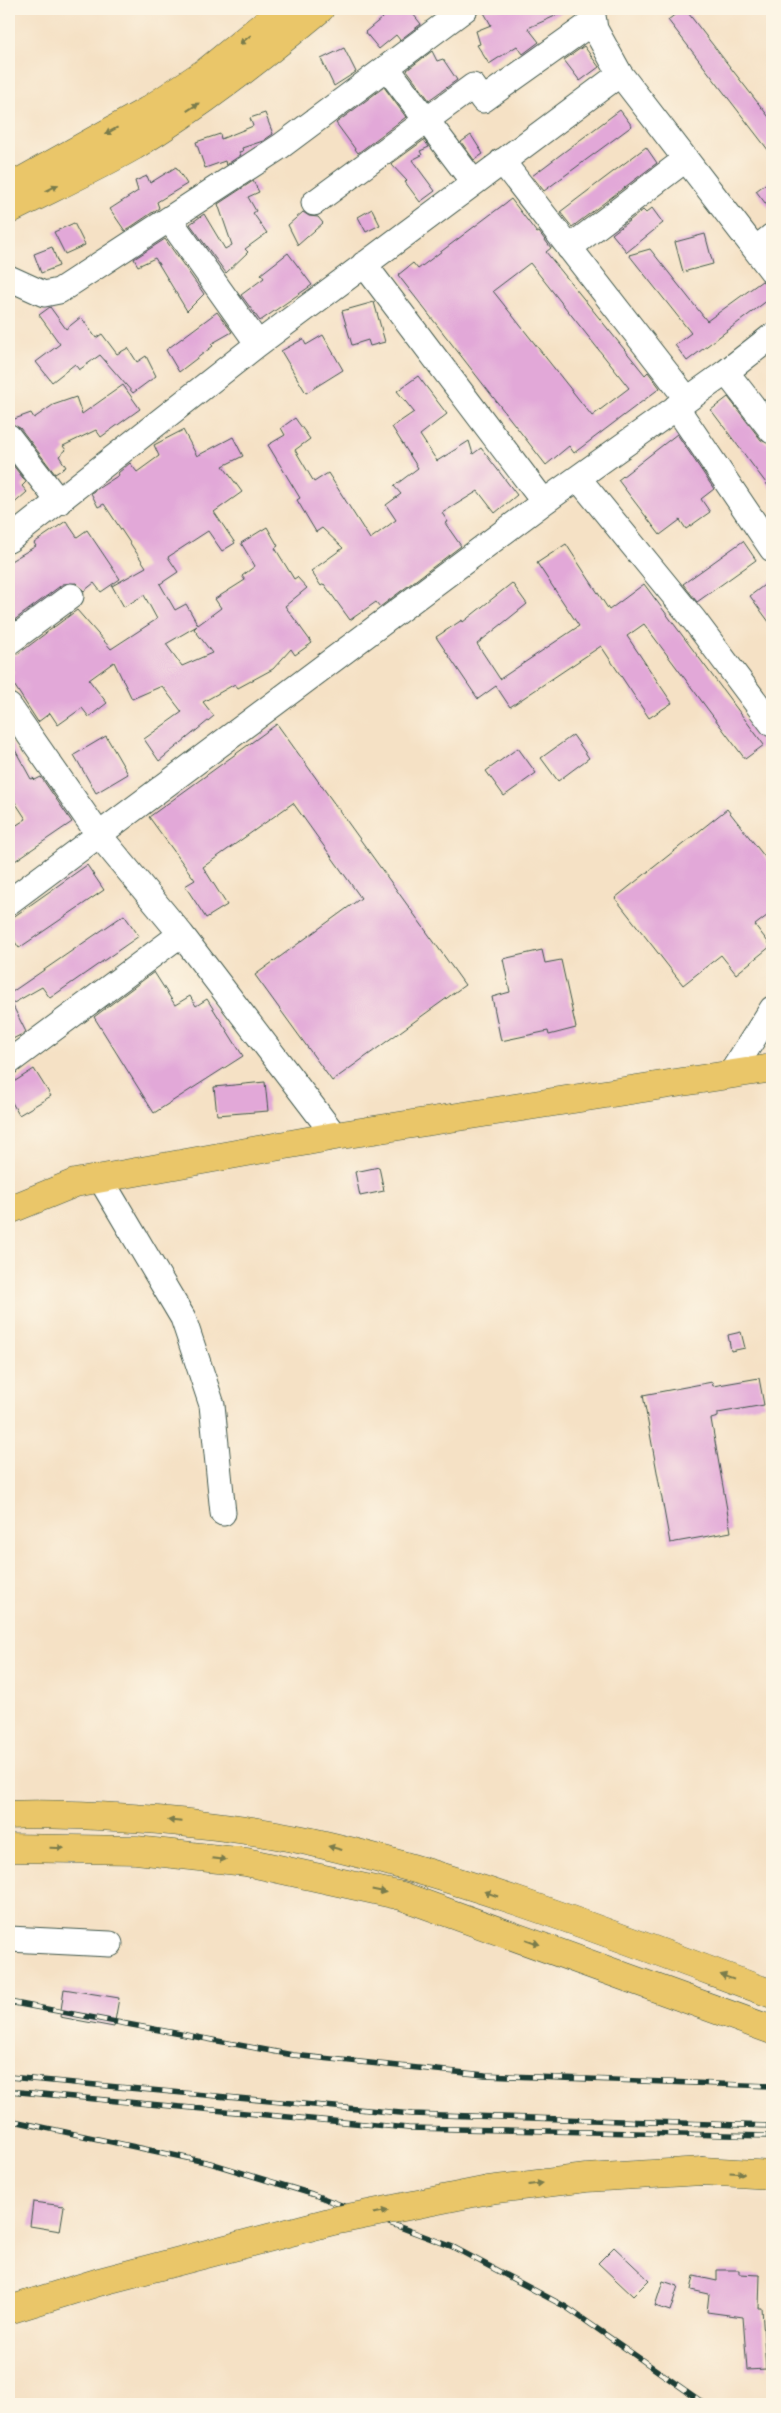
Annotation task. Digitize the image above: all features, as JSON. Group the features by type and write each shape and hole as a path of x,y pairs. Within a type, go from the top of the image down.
{"main road":[{"path":"9,188 147,111 207,71 283,9"},
{"path":"9,210 149,136 242,73 320,9"},
{"path":"9,1210 75,1183 100,1178 335,1136 772,1068"},
{"path":"9,1814 41,1813 180,1821 312,1842 446,1878 649,1948 772,1994"},
{"path":"9,1848 136,1850 246,1862 402,1896 772,2030"},
{"path":"9,2310 99,2282 333,2222 488,2190 586,2178 702,2171 772,2174"}],"street":[{"path":"9,278 44,294 59,291 281,146 465,9"},
{"path":"593,15 595,30 607,55 620,74 686,159 764,242 772,270"},
{"path":"314,203 473,86 483,100 593,15"},
{"path":"387,68 474,183"},
{"path":"9,540 258,344 620,74"},
{"path":"570,248 686,159"},
{"path":"502,161 570,248 682,403 772,549"},
{"path":"169,219 258,344"},
{"path":"364,264 544,502"},
{"path":"9,902 544,502 726,372 772,336"},
{"path":"726,372 772,431"},
{"path":"9,437 59,502"},
{"path":"578,478 694,620 772,724"},
{"path":"9,642 71,596"},
{"path":"9,706 99,835 181,934 335,1136"},
{"path":"9,1062 181,934"},
{"path":"730,1075 772,1009"},
{"path":"100,1178 183,1318 212,1405 223,1513"},
{"path":"9,1939 110,1944"}],"building":[{"path":"393,9 409,9 421,24 400,40 396,35 379,49 365,32"},
{"path":"482,9 571,9 528,28 539,42 523,54 517,46 489,64 477,45 480,44 476,31 491,25"},
{"path":"682,9 685,9 772,121 772,155 668,20"},
{"path":"584,46 599,67 580,81 564,60"},
{"path":"344,48 356,72 334,86 321,59"},
{"path":"432,51 437,61 443,59 457,80 429,100 407,70"},
{"path":"384,87 406,117 358,153 336,123"},
{"path":"620,110 632,126 544,191 532,176"},
{"path":"265,113 273,134 263,141 242,148 243,151 239,152 241,155 226,165 225,161 205,168 196,142 220,134 221,139 253,126 250,118"},
{"path":"471,135 483,154 474,160 461,142"},
{"path":"424,140 429,147 420,151 422,155 412,160 435,191 420,202 405,182 407,181 391,164"},
{"path":"646,147 657,163 572,227 560,212"},
{"path":"176,167 187,184 157,202 159,208 125,231 110,209 138,191 135,181 147,176 150,183"},
{"path":"772,179 772,212 756,191"},
{"path":"253,181 259,192 248,197 256,211 253,213 267,233 245,249 248,252 226,273 190,224 204,214 225,249 232,245 218,204"},
{"path":"511,199 551,248 546,252 645,375 648,372 660,388 574,453 569,446 546,465 398,275 413,263 418,269","holes":["530,263 629,388 592,416 493,291"]},
{"path":"652,208 663,223 627,252 612,234 643,210 646,213"},
{"path":"372,209 380,225 366,232 358,217"},
{"path":"303,212 309,216 318,217 323,223 298,245 288,225"},
{"path":"74,223 85,245 65,254 54,232"},
{"path":"705,234 713,264 683,272 675,242"},
{"path":"165,239 204,294 187,311 155,258 138,266 134,259"},
{"path":"52,247 59,266 41,273 34,254"},
{"path":"650,249 707,321 762,281 772,288 772,297 687,361 675,345 691,333 629,255"},
{"path":"288,253 312,285 260,321 241,295 264,278 261,274"},
{"path":"374,302 385,342 370,346 368,340 352,345 342,311"},
{"path":"50,307 66,329 81,317 96,338 102,334 117,354 128,348 137,362 146,356 156,376 133,393 100,355 79,370 75,364 52,382 36,362 60,344 39,315"},
{"path":"217,312 232,332 211,344 213,346 179,372 166,350"},
{"path":"323,335 343,370 306,393 281,351 303,339 306,345"},
{"path":"418,376 447,414 420,435 437,461 469,441 473,454 481,448 517,495 495,513 478,491 442,513 448,522 445,523 461,546 380,607 376,602 350,620 324,584 321,586 311,571 343,548 322,528 316,532 297,500 300,498 268,445 285,435 281,428 295,418 310,439 295,450 314,482 328,473 370,539 396,520 386,505 401,494 394,486 418,468 392,427 414,412 397,391"},
{"path":"123,385 140,409 101,437 96,430 63,446 66,450 59,456 66,467 55,474 20,428 9,423 9,421 31,413 34,418 53,405 76,397 82,414"},
{"path":"728,397 761,440 772,445 772,491 711,410"},
{"path":"183,430 197,456 233,437 243,456 223,466 242,492 214,512 235,543 222,551 208,531 168,557 178,572 160,584 175,610 186,604 198,625 221,608 215,599 245,580 242,576 255,566 241,543 267,527 278,546 275,548 294,579 297,577 307,588 285,606 312,643 295,655 291,649 273,669 238,688 235,684 203,702 214,716 159,761 144,739 182,712 162,686 132,699 114,662 89,680 107,703 89,717 82,708 58,725 50,713 38,722 9,677 14,672 9,664 9,656 18,654 77,610 111,649 157,619 144,595 124,607 112,586 146,567 104,504 98,507 91,493 119,475 118,473 130,463 137,472 159,456 154,445","holes":["197,626 194,629 212,653 182,666 166,644"]},
{"path":"677,434 714,489 701,499 710,512 686,529 680,520 660,535 618,480"},
{"path":"9,460 26,482 22,486 27,492 9,508"},
{"path":"66,521 77,537 87,530 120,579 101,592 94,583 84,591 76,583 63,584 9,624 9,562 36,546 34,543"},
{"path":"743,541 756,560 697,602 683,584"},
{"path":"566,544 609,610 644,584 764,745 745,759 644,624 627,636 672,703 649,718 601,646 510,707 496,686 478,699 436,637 462,620 463,622 512,583 527,604 477,644 500,679 579,626 537,563"},
{"path":"772,579 772,626 750,596"},
{"path":"277,724 465,985 332,1081 255,975 361,898 293,803 203,867 227,905 206,918 185,886 195,880 149,817"},
{"path":"573,735 589,758 558,781 541,758"},
{"path":"106,736 128,774 96,793 74,755"},
{"path":"9,739 31,779 35,780 41,777 72,822 9,865 9,830 26,819 9,793"},
{"path":"518,748 536,773 504,796 486,771"},
{"path":"727,809 772,866 772,912 755,925 771,946 736,974 721,955 683,985 615,898"},
{"path":"87,865 104,890 19,948 9,933 9,920"},
{"path":"124,915 139,936 50,998 42,987 12,1004 26,1032 9,1041 9,994"},
{"path":"542,950 545,963 561,960 576,1028 549,1035 548,1031 501,1041 492,997 510,992 503,959"},
{"path":"154,972 175,1005 190,996 196,1006 207,999 243,1056 154,1113 94,1017"},
{"path":"34,1069 51,1096 19,1115 9,1097 9,1085"},
{"path":"265,1082 268,1111 217,1115 214,1087"},
{"path":"379,1167 384,1191 360,1196 355,1172"},
{"path":"741,1332 745,1348 731,1351 728,1335"},
{"path":"759,1378 764,1405 718,1413 718,1417 711,1419 731,1532 670,1543 643,1395 712,1382 713,1386"},
{"path":"64,1989 119,1998 114,2027 60,2017"},
{"path":"33,2202 64,2206 60,2231 30,2226"},
{"path":"614,2247 649,2280 633,2296 598,2263"},
{"path":"717,2270 739,2270 739,2274 760,2275 759,2308 762,2308 766,2369 747,2370 743,2317 707,2312 709,2294 691,2290 694,2276 717,2281"},
{"path":"663,2281 678,2286 670,2311 655,2306"}],"railway":[{"path":"9,2002 293,2055 485,2075 772,2086"},
{"path":"9,2077 412,2114 772,2126"},
{"path":"9,2091 408,2128 772,2136"},
{"path":"9,2120 210,2163 312,2194 453,2247 566,2307 705,2404"}]}
